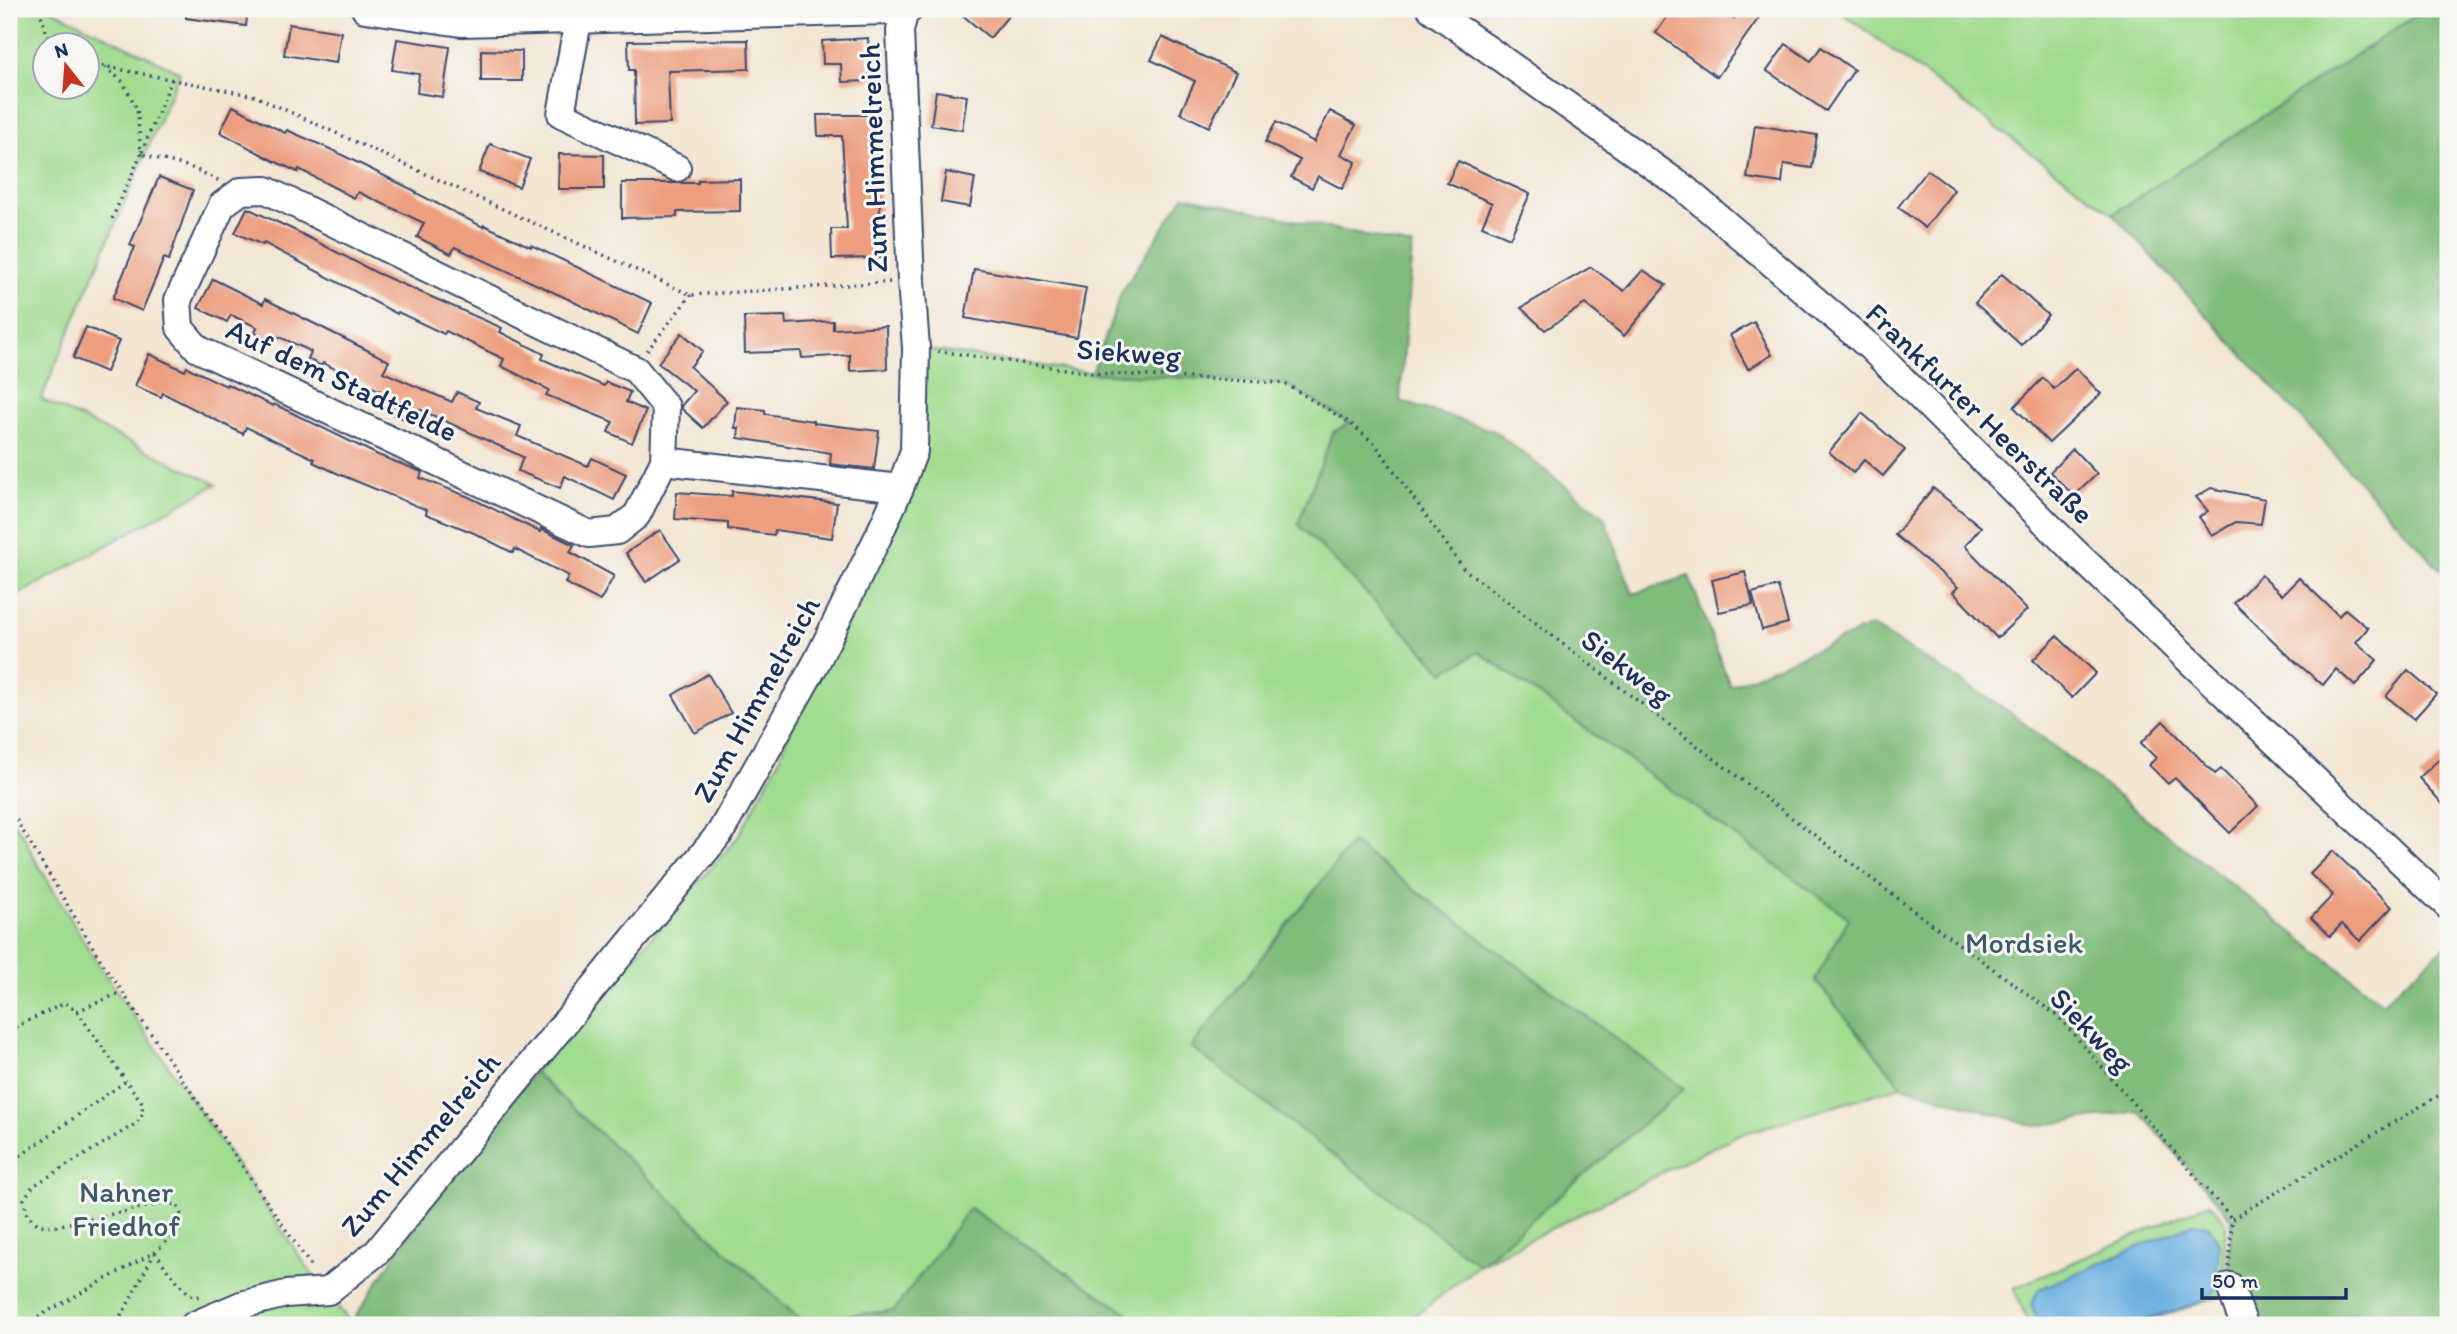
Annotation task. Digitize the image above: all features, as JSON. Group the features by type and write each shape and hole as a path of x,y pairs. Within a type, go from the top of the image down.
{"street":[{"path":"365,9 461,23 907,12"},
{"name":"Frankfurter Heerstraße","path":"1431,9 1684,188 1870,347 2075,552 2448,906"},
{"name":"Zum Himmelreich","path":"328,1291 377,1252 720,833 816,663 878,537 914,451 916,348 900,31 907,12"},
{"path":"578,21 561,114 677,168"},
{"name":"Auf dem Stadtfelde","path":"266,190 636,370 666,407 664,461 638,515 617,531 589,534 198,349 180,328 178,300 222,205 241,191 266,190"},
{"path":"664,461 900,488"},
{"path":"2230,1286 2235,1323"},
{"path":"194,1325 242,1305 286,1294 328,1291"}],"path":[{"path":"39,9 46,32"},
{"path":"102,65 256,96 691,295 911,281"},
{"path":"105,66 123,82 137,109 141,154"},
{"path":"111,221 172,79"},
{"path":"141,154 190,167 241,191"},
{"path":"636,370 654,340 691,295"},
{"name":"Siekweg","path":"916,348 1092,373 1284,383 1350,423 1376,445 1464,568 1926,920 2059,1017 2232,1219"},
{"path":"9,808 122,992 328,1291"},
{"path":"77,1011 122,992"},
{"path":"9,1030 65,1003 77,1011 141,1101 143,1113 137,1123 33,1186 24,1199 27,1215 39,1225 56,1226 165,1203 177,1205 182,1217 178,1230 155,1252 23,1325"},
{"path":"9,1164 126,1081"},
{"path":"2230,1286 2232,1219 2448,1090"},
{"path":"155,1252 190,1295 203,1297"},
{"path":"110,1325 123,1313 155,1252"}],"green space":[{"path":"50,9 97,32 32,32 32,102 102,102 102,34 180,72 41,399 216,484 9,600 9,10"},
{"path":"1837,9 2426,9 2113,214"},
{"path":"2426,9 2448,9 2448,578 2113,214"},
{"name":"Mordsiek","path":"1184,196 1412,246 1400,401 1494,431 1604,516 1633,594 1689,576 1730,686 1872,626 2007,710 2382,1002 2448,944 2448,1325 2244,1325 2230,1286 2232,1219 2139,1111 2035,1126 1902,1086 1815,980 1849,918 1479,652 1444,672 1298,524 1333,432 1350,423 1284,383 1092,373 1122,291"},
{"path":"916,348 1092,373 1284,383 1350,423 1479,652 1850,918 1815,980 1902,1086 1735,1136 1479,1265 1404,1325 1145,1325 970,1208 894,1311 799,1319 534,1072 738,837 778,762 816,663 900,488"},
{"name":"Nahner Friedhof","path":"9,816 25,838 94,958 350,1325 9,1325"},
{"path":"1352,843 1684,1089 1479,1265 1191,1047"},
{"path":"534,1072 799,1319 894,1311 969,1208 1145,1325 350,1325 412,1229"},
{"path":"2210,1203 2226,1222 2223,1283 2225,1295 2134,1325 2029,1325 2014,1288"}],"water":[{"path":"2193,1224 2209,1226 2219,1243 2216,1290 2205,1301 2131,1325 2039,1325 2031,1304 2039,1289"}],"building":[{"path":"186,9 248,9 246,26 186,18"},
{"path":"955,9 1014,9 990,38"},
{"path":"1673,9 1721,9 1734,18 1740,9 1765,9 1717,77 1656,33"},
{"path":"289,24 341,32 336,63 284,55"},
{"path":"1162,37 1236,72 1209,127 1180,113 1195,81 1151,60"},
{"path":"868,38 870,81 842,82 841,64 823,64 822,41"},
{"path":"397,39 450,47 443,97 417,93 419,74 392,70"},
{"path":"748,40 749,69 668,71 670,124 635,125 634,70 629,70 628,41"},
{"path":"1786,44 1811,61 1821,47 1854,70 1826,111 1767,71"},
{"path":"481,50 522,51 522,81 481,81"},
{"path":"936,91 967,96 962,130 931,125"},
{"path":"233,106 285,133 287,130 330,149 483,227 484,225 531,245 652,303 638,334 455,247 451,254 417,237 424,223 358,192 354,198 299,169 298,172 272,160 220,132"},
{"path":"1330,111 1356,125 1341,154 1356,162 1342,189 1318,176 1312,188 1291,177 1300,160 1265,142 1276,122 1314,142"},
{"path":"817,115 877,115 876,150 883,258 832,259 831,229 847,229 842,136 818,136"},
{"path":"1755,125 1817,135 1812,168 1784,164 1782,183 1747,178"},
{"path":"490,144 530,159 519,187 479,172"},
{"path":"559,154 604,155 604,189 558,189"},
{"path":"1458,161 1530,194 1510,238 1482,226 1492,203 1447,183"},
{"path":"1927,170 1954,190 1925,228 1898,207"},
{"path":"946,172 975,178 970,207 941,202"},
{"path":"159,177 193,190 169,260 164,258 142,311 113,298 135,247 130,245"},
{"path":"740,179 740,211 677,212 677,217 622,218 622,183 698,183 698,180"},
{"path":"247,208 377,273 502,328 500,332 544,354 542,359 604,386 606,382 630,392 626,402 646,411 632,443 608,432 613,422 546,395 549,390 501,366 504,359 446,331 444,334 398,312 397,314 264,243 263,245 235,233"},
{"path":"1591,267 1624,291 1643,270 1666,285 1624,336 1585,304 1545,330 1521,308"},
{"path":"974,269 1086,288 1077,338 965,318"},
{"path":"2002,274 2048,315 2021,345 1975,303"},
{"path":"213,279 263,304 265,299 389,361 383,372 452,402 457,392 479,402 476,408 521,426 517,436 588,466 592,458 626,474 614,500 565,476 560,488 518,471 523,457 419,409 413,423 387,412 393,397 323,363 321,366 308,359 311,352 306,349 273,334 269,341 255,333 257,327 231,315 227,322 198,308"},
{"path":"785,316 786,324 833,321 833,329 886,326 887,369 850,371 850,355 802,358 801,351 745,353 744,317"},
{"path":"1754,322 1772,355 1748,369 1730,335"},
{"path":"86,327 119,341 106,372 73,358"},
{"path":"682,333 703,351 690,367 727,401 703,428 681,406 694,391 658,363"},
{"path":"149,354 185,371 187,367 273,406 274,404 378,455 422,472 420,478 469,497 540,532 541,529 574,545 570,552 614,576 600,601 565,583 569,576 515,549 513,553 474,533 426,514 427,510 341,475 313,462 315,459 246,427 243,434 163,393 161,397 135,386"},
{"path":"2076,368 2101,394 2049,443 2014,407 2043,378 2054,389"},
{"path":"737,407 765,410 765,414 814,423 879,431 874,469 830,464 831,453 738,438 739,428 735,428"},
{"path":"1862,413 1905,450 1883,476 1864,460 1853,473 1829,452"},
{"path":"2073,449 2097,474 2074,496 2050,472"},
{"path":"1933,488 1981,527 1965,546 2027,610 1997,638 1953,592 1958,587 1895,535"},
{"path":"2211,488 2265,499 2261,524 2236,522 2212,535 2199,517 2208,511 2196,497"},
{"path":"732,491 837,503 832,538 775,530 774,535 728,529 728,523 675,519 677,492 732,496"},
{"path":"660,530 680,559 646,582 626,553"},
{"path":"1745,572 1753,605 1719,612 1712,580"},
{"path":"2261,575 2282,595 2299,578 2339,616 2345,609 2368,628 2356,642 2377,660 2355,686 2336,669 2323,685 2234,603"},
{"path":"1778,586 1788,623 1762,630 1752,593"},
{"path":"2057,636 2096,673 2072,698 2033,660"},
{"path":"2408,670 2436,694 2414,719 2386,696"},
{"path":"708,674 731,713 695,733 673,695"},
{"path":"2163,721 2215,774 2221,769 2258,806 2230,833 2175,778 2168,784 2149,765 2156,758 2141,743"},
{"path":"2448,751 2448,810 2419,778"},
{"path":"2333,851 2392,907 2360,941 2342,924 2330,936 2311,918 2333,895 2310,874"}]}
